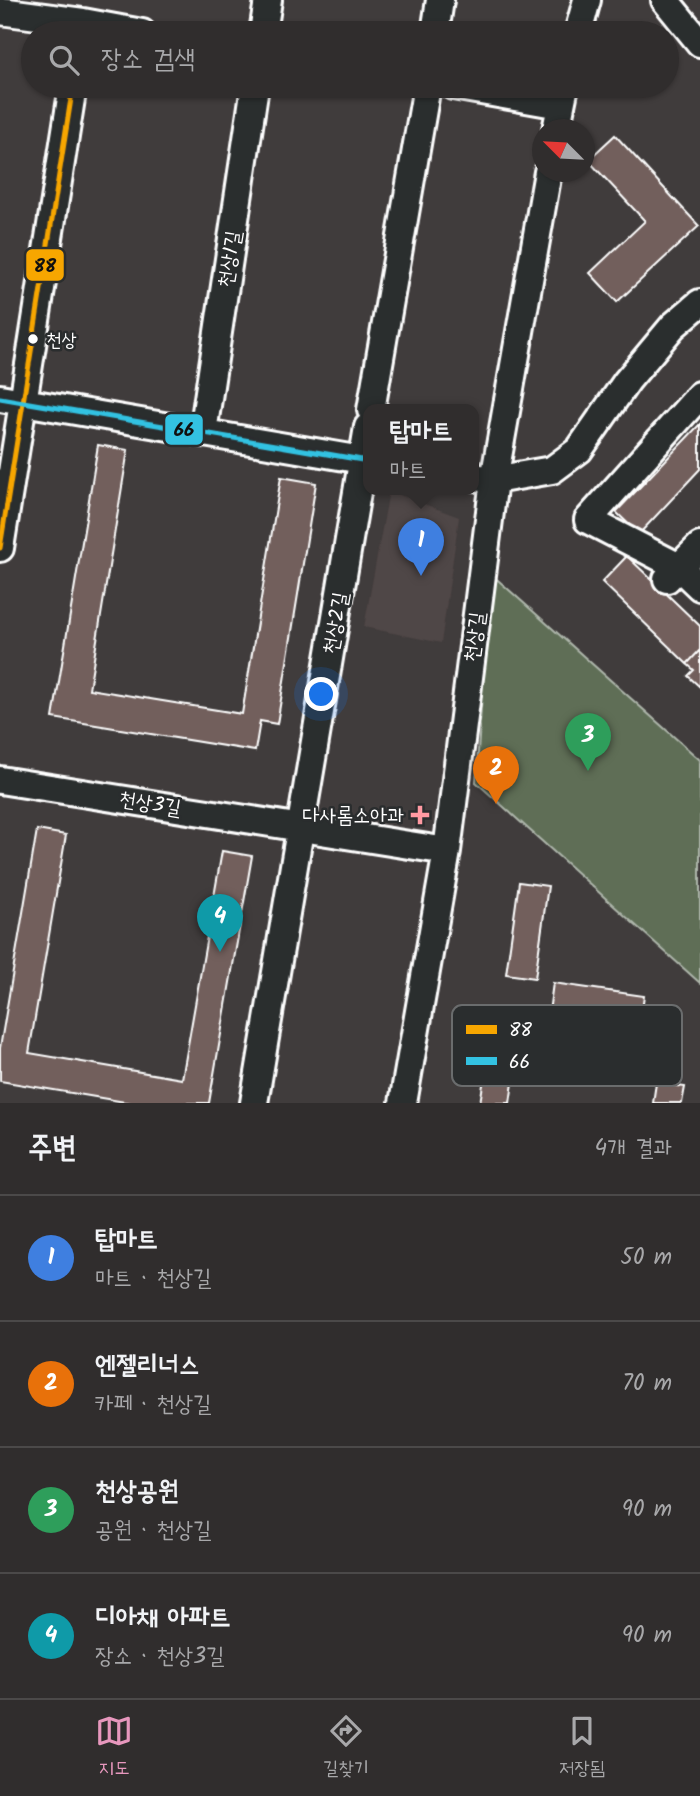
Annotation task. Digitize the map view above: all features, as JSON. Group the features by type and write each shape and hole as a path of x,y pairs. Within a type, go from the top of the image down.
{"street":[{"path":"265,21 268,0"},
{"path":"437,21 440,0"},
{"path":"581,21 587,0"},
{"path":"665,0 700,43"},
{"path":"0,11 83,18"},
{"path":"0,548 11,400 71,98"},
{"name":"천상1길","path":"203,432 253,98"},
{"path":"372,404 425,98"},
{"path":"514,98 560,107"},
{"name":"천상길","path":"403,1103 447,852 484,478 546,182"},
{"path":"484,478 552,470 579,450 627,381 673,326 700,303"},
{"path":"700,396 588,520 672,574 700,587"},
{"path":"11,400 363,459"},
{"name":"천상2길","path":"300,827 363,477"},
{"path":"672,574 700,546"},
{"name":"천상3길","path":"0,780 447,852"},
{"path":"254,1103 300,827"}],"shaded area":[{"path":"388,495 400,495 459,517 441,643 364,627"}],"green space":[{"path":"490,573 700,760 700,983 476,782"}],"building":[{"path":"615,135 699,226 617,302 590,273 645,221 595,167 595,154"},
{"path":"700,424 700,469 639,534 616,512"},
{"path":"98,445 128,450 89,689 242,714 281,477 316,483 277,724 260,721 255,751 53,718"},
{"path":"627,556 700,626 700,650 687,664 602,582"},
{"path":"700,650 700,687 688,676 694,670 687,664"},
{"path":"37,830 66,835 29,1053 182,1079 222,851 252,856 209,1103 131,1103 0,1081 0,1048"},
{"path":"519,882 548,886 535,978 506,974"},
{"path":"553,983 644,996 643,1005 550,1005"},
{"path":"483,1086 513,1086 510,1103 480,1103"},
{"path":"656,1086 685,1087 682,1103 653,1103"}],"transit line":[{"name":"88","path":"0,548 71,98"},
{"name":"66","path":"0,398 363,460"}],"place":[{"name":"천상","path":"33,339"},
{"name":"탑마트","path":"421,576"},
{"name":"천상공원","path":"588,771"},
{"name":"엔젤리너스","path":"496,804"},
{"name":"다사롬소아과","path":"420,815"},
{"name":"디아채 아파트","path":"220,952"}]}
